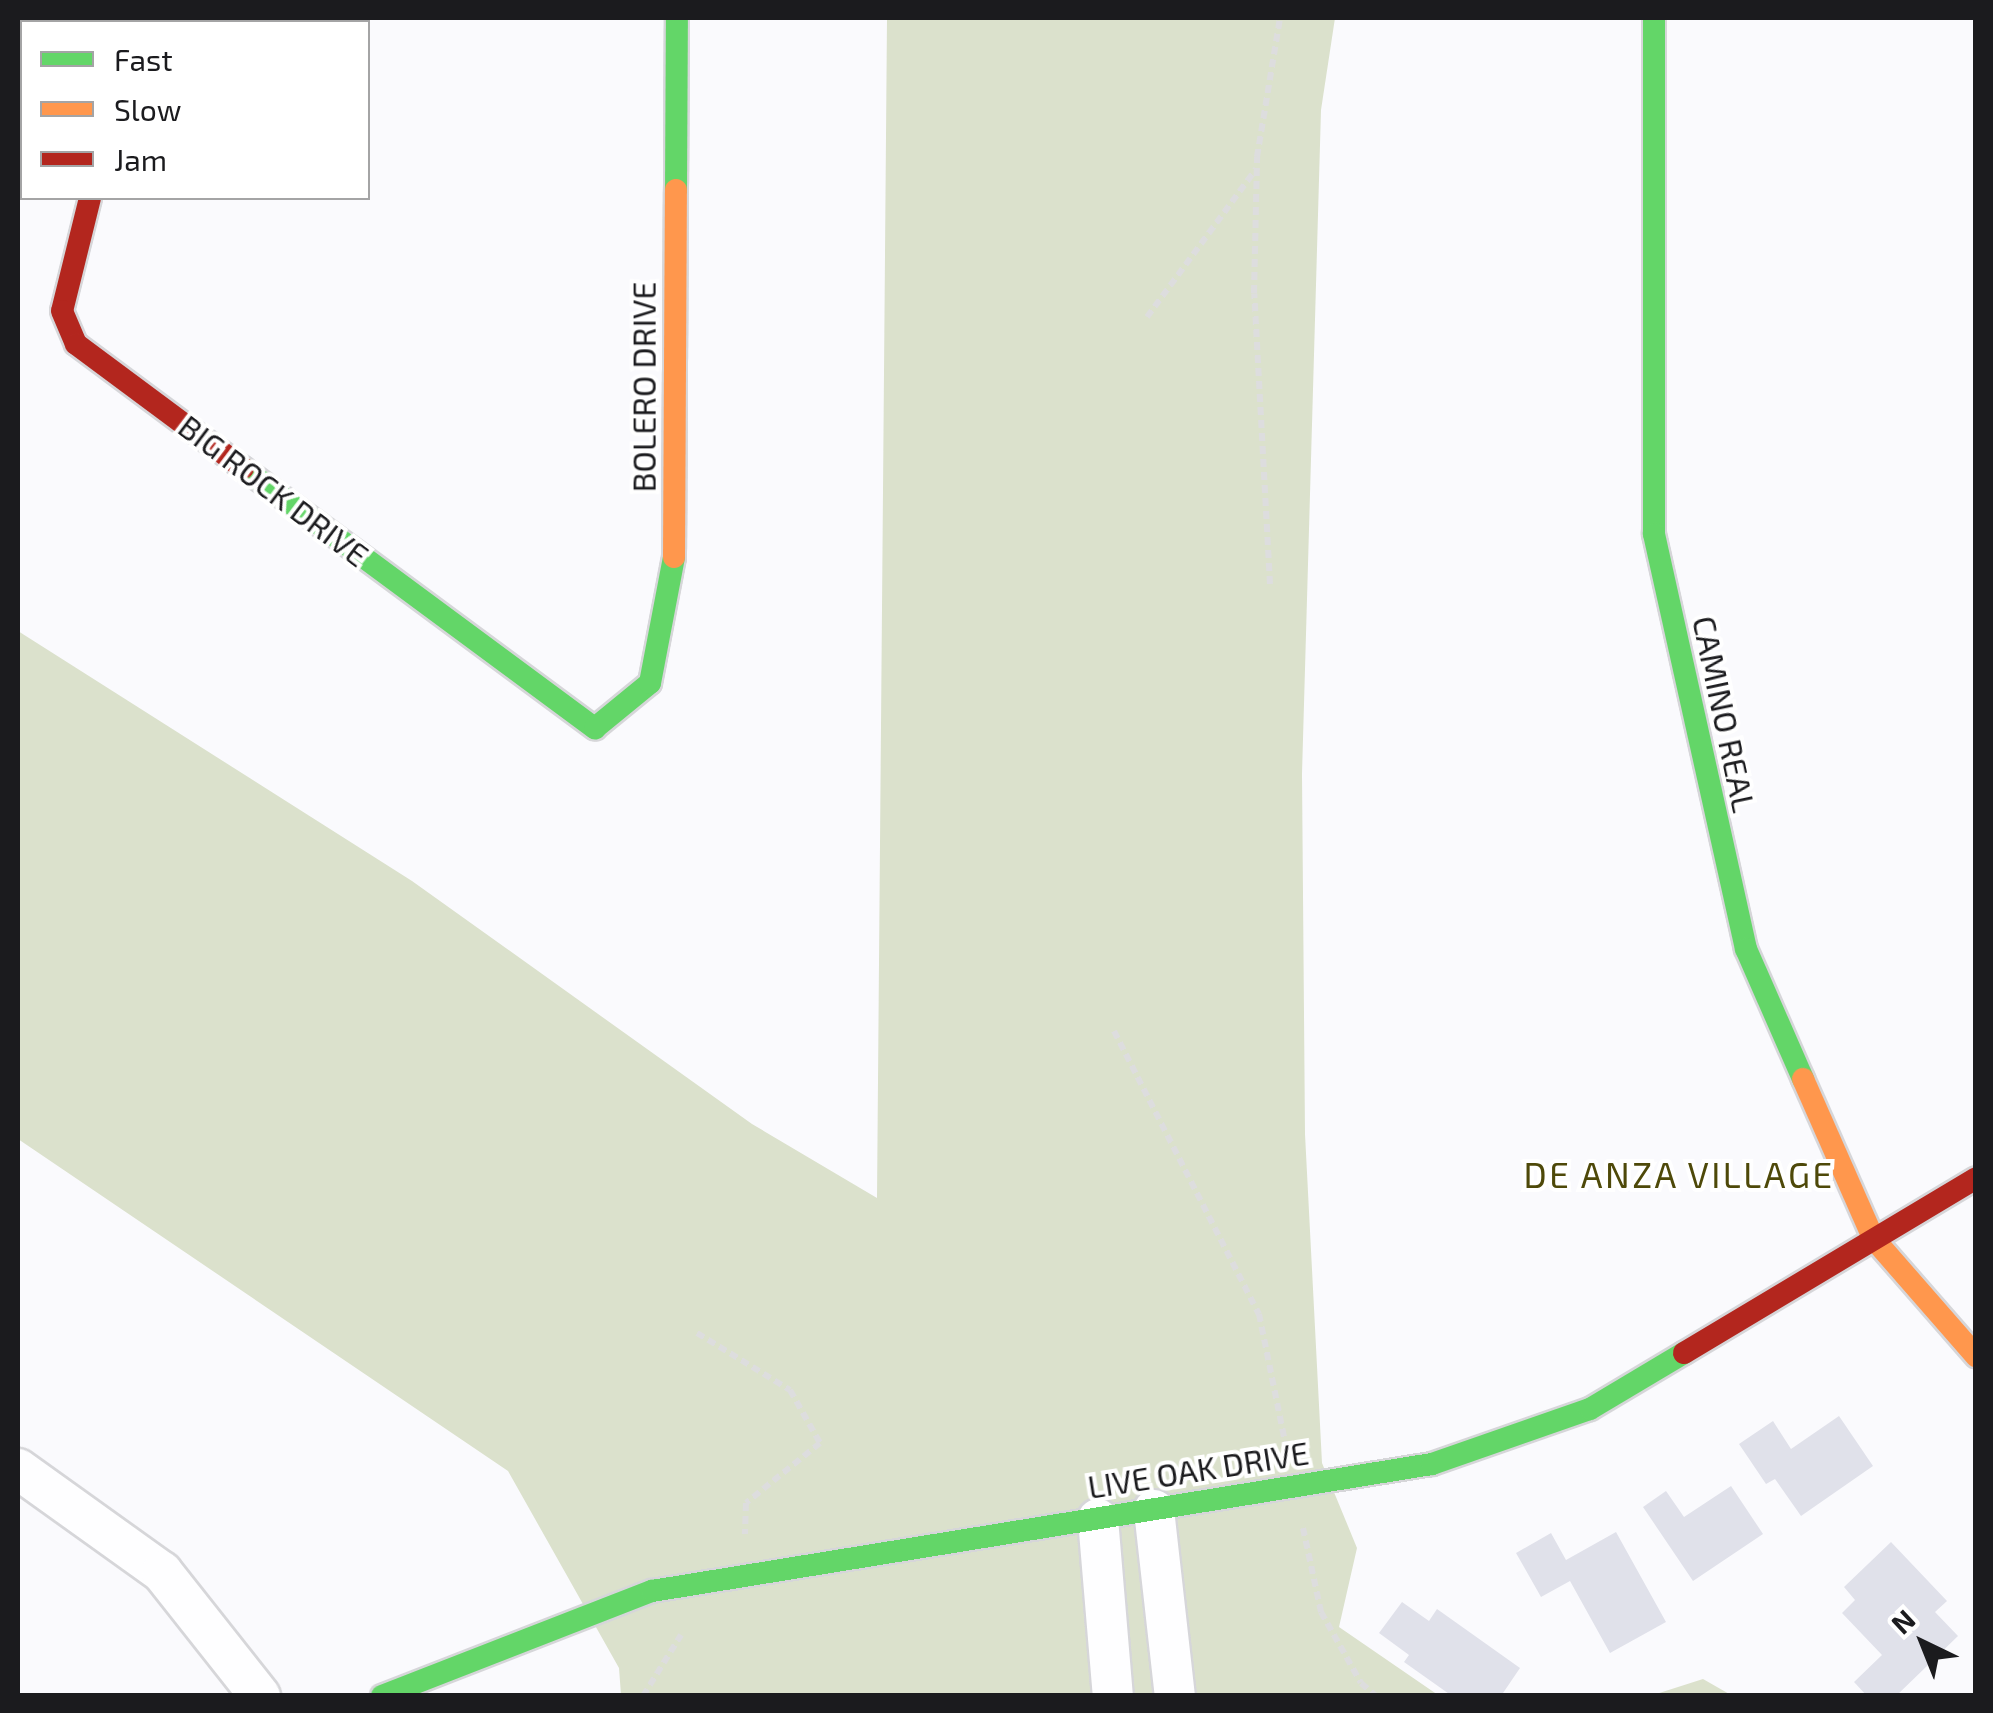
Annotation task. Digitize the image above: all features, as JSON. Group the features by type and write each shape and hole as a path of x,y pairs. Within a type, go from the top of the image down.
{"street":[{"name":"BOLERO DRIVE","path":"595,728 650,683 674,568 677,18"},
{"name":"CAMINO REAL","path":"1654,18 1654,534 1746,949 1873,1238 1976,1356"},
{"name":"BIG ROCK DRIVE","path":"90,200 62,310 76,344 595,728"},
{"name":"LIVE OAK DRIVE","path":"382,1696 652,1592 1432,1464 1590,1409 1976,1178"},
{"path":"18,1469 162,1572 260,1696"},
{"path":"1098,1519 1113,1688 1174,1685 1154,1510"}],"path":[{"path":"1270,584 1254,293 1256,168 1280,18"},
{"path":"1147,317 1256,168"},
{"path":"1114,1031 1259,1314 1320,1612 1361,1682 1376,1696"},
{"path":"698,1333 790,1390 820,1444 746,1504 743,1577"},
{"path":"642,1696 674,1636 691,1632"}],"green space":[{"path":"887,18 1335,18 1321,110 1302,774 1305,1134 1322,1463 1357,1548 1339,1627 1438,1695 621,1695 619,1668 508,1471 18,1139 18,631 412,881 752,1124 877,1198"},
{"path":"1703,1679 1731,1695 1653,1695"}],"building":[{"path":"1839,1416 1873,1466 1801,1516 1775,1479 1766,1484 1739,1444 1773,1421 1791,1449"},
{"path":"1731,1486 1763,1534 1693,1581 1643,1507 1666,1491 1684,1517"},
{"path":"1616,1532 1666,1622 1610,1653 1570,1581 1541,1597 1516,1553 1551,1533 1566,1560"},
{"path":"1891,1542 1947,1601 1935,1612 1958,1636 1896,1696 1867,1696 1854,1682 1882,1655 1842,1613 1855,1600 1844,1587"},
{"path":"1402,1602 1429,1621 1437,1609 1520,1668 1501,1696 1452,1696 1404,1662 1409,1655 1379,1633"}],"traffic: fast":[{"path":"676,190 677,18"},
{"path":"1654,18 1654,534 1746,949 1803,1079"},
{"path":"243,468 595,728 650,683 674,557"},
{"path":"382,1696 652,1591 1432,1464 1590,1409 1684,1353"}],"traffic: slow":[{"path":"674,557 676,190"},
{"path":"1803,1079 1873,1238 1976,1356"}],"traffic: jam":[{"path":"90,200 62,311 76,344 243,468"},
{"path":"1684,1353 1976,1178"}],"district":[{"name":"DE ANZA VILLAGE","path":"1679,1174"}]}
